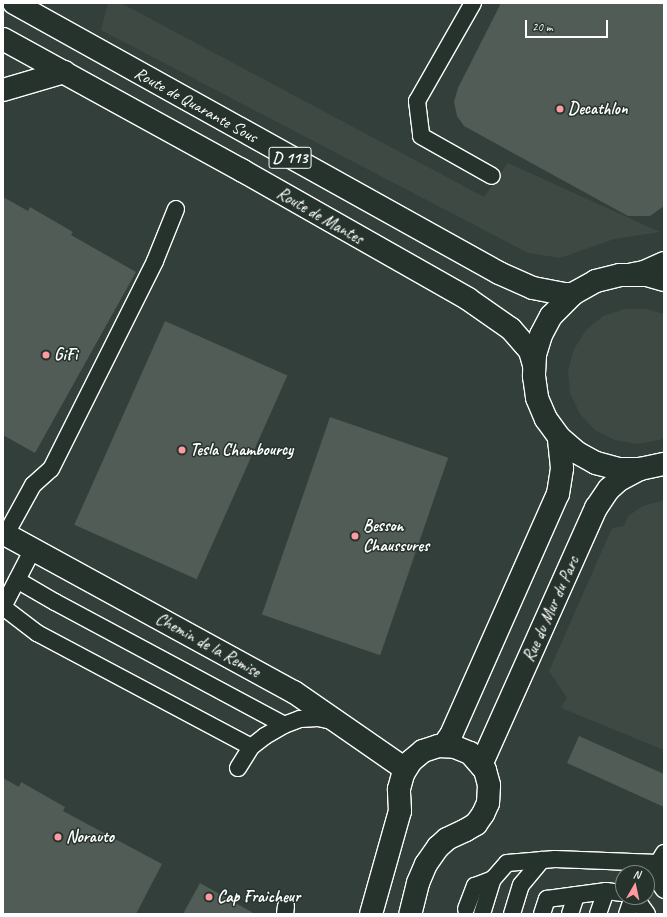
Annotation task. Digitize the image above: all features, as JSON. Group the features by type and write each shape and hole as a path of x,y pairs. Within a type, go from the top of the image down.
{"street":[{"name":"Route de Quarante Sous","path":"14,3 499,273 533,288 564,294 573,294"},
{"name":"Route de Mantes","path":"3,39 468,299 511,329 530,351 534,365"},
{"path":"3,90 64,72"},
{"path":"664,263 644,272 608,277 596,281 573,294 558,308 546,325 538,344 534,365 537,398 546,419 559,437 576,452 596,463 618,468 640,469 664,464"},
{"path":"633,274 664,280"},
{"path":"443,746 451,735 558,494 562,468 559,437"},
{"name":"Rue du Mur du Parc","path":"481,765 596,508 614,485 640,469"},
{"name":"Chemin de la Remise","path":"4,534 294,692 319,708 336,722 406,768"},
{"path":"371,914 400,811 400,782 406,768 418,754 432,748 443,746 465,750 481,765 487,775 490,796 486,810 476,824 447,839 438,847 426,864 418,883 410,914"}],"lane":[{"path":"473,3 417,101 421,136 492,176"},
{"path":"4,534 33,485 51,469 155,261 176,209"},
{"path":"33,549 3,607 37,633 251,747"},
{"path":"17,580 284,725"},
{"path":"238,768 251,747 265,736 284,725 300,719 318,718 336,722"},
{"path":"482,914 493,879 507,863 555,859 657,868 664,890"},
{"path":"512,914 521,885 542,860"},
{"path":"466,909 475,886 493,879"},
{"path":"542,914 547,899 606,891 615,892"},
{"path":"598,914 606,891"},
{"path":"570,914 576,896"},
{"path":"640,905 647,914"}],"shaded area":[{"path":"3,3 664,3 664,914 3,914"},
{"path":"108,3 121,3 484,197 508,163 660,232 614,239 560,258 528,253 101,30"},
{"path":"625,309 647,309 664,314 664,437 659,440 637,444 615,440 595,430 580,414 570,393 568,370 574,349 586,330 603,316"},
{"path":"664,500 664,750 561,708 567,698 549,671 612,528 624,526 628,516 643,506"}],"building":[{"name":"Decathlon","path":"501,3 664,3 664,206 650,216 628,216 464,126 457,116 454,102 458,88"},
{"name":"GiFi","path":"3,197 28,211 30,207 73,232 71,235 136,272 35,453 3,435"},
{"name":"Tesla Chambourcy","path":"165,321 287,376 197,579 74,525"},
{"name":"Besson Chaussures","path":"330,417 448,458 380,655 262,615"},
{"path":"579,736 664,774 664,807 567,763"},
{"name":"Norauto","path":"3,778 19,787 21,782 65,807 63,811 162,864 136,914 3,914"},
{"name":"Cap Fraicheur","path":"200,883 255,914 183,914"}],"place":[{"name":"Decathlon","path":"560,109"},
{"name":"GiFi","path":"46,355"},
{"name":"Tesla Chambourcy","path":"182,450"},
{"name":"Besson Chaussures","path":"355,536"},
{"name":"Norauto","path":"58,837"},
{"name":"Cap Fraicheur","path":"209,897"}]}
